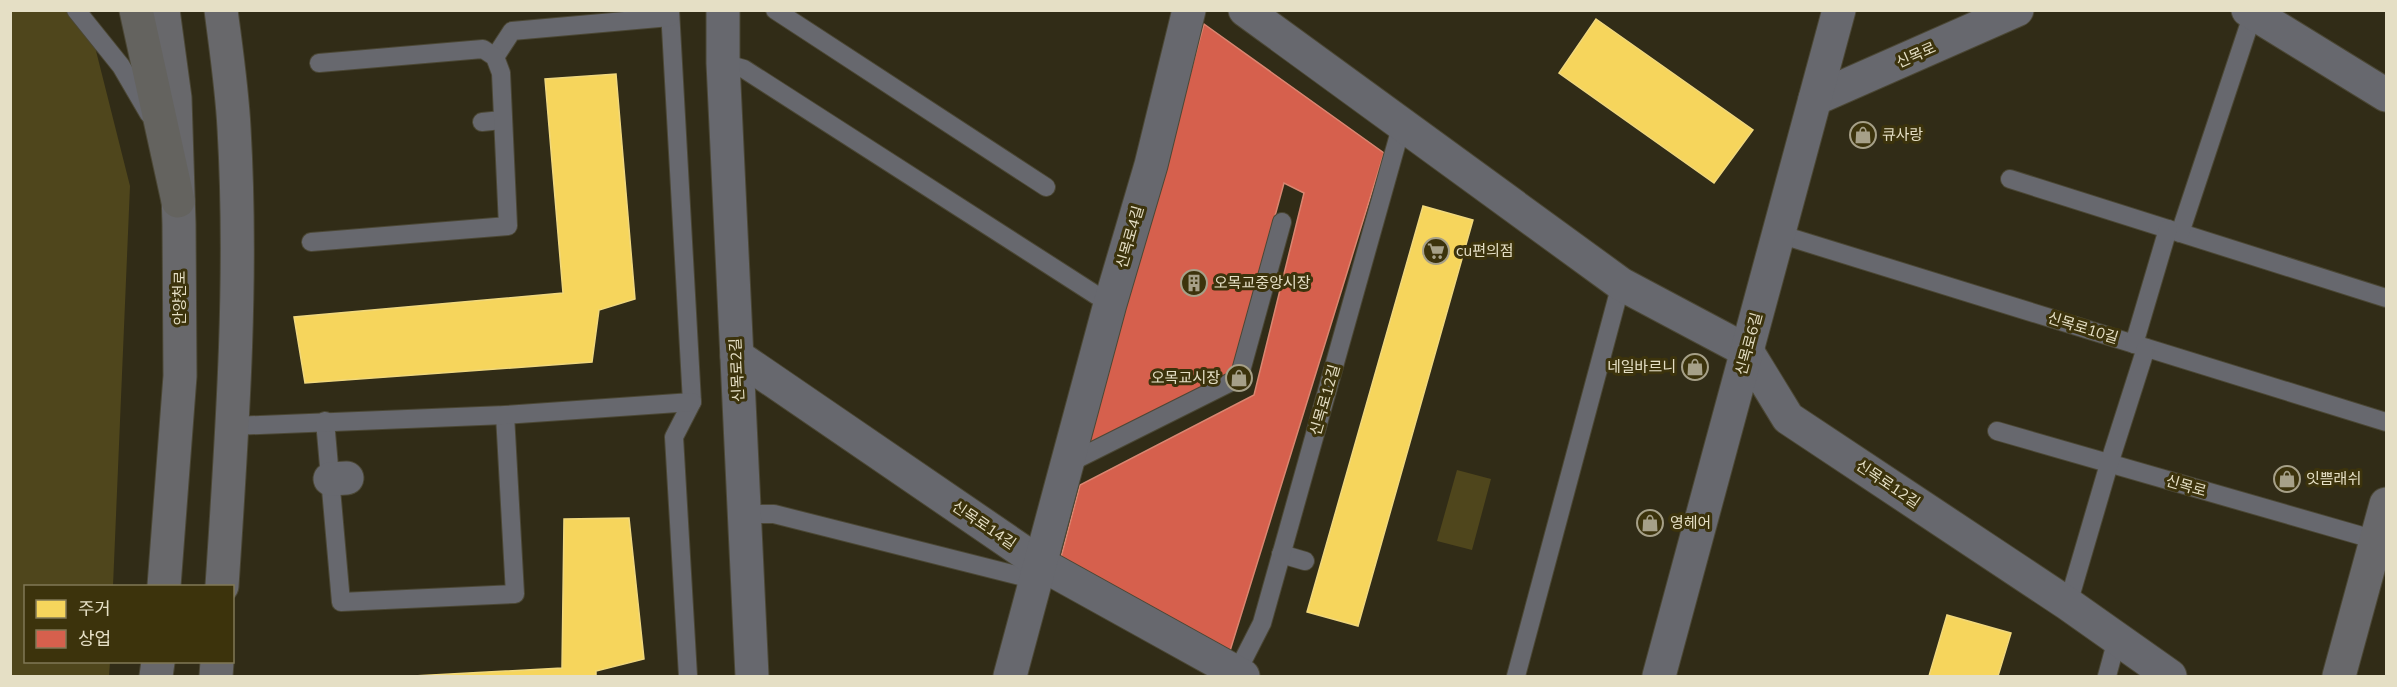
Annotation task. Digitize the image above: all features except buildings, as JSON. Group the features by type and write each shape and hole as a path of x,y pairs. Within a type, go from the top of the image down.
{"main road":[{"path":"136,10 178,201"},
{"name":"안양천로","path":"163,10 175,98 180,376 164,585"},
{"path":"222,10 234,127 238,267 233,426 222,585"},
{"path":"2339,676 2386,504"}],"street":[{"name":"신목로2길","path":"723,10 723,63 752,676"},
{"name":"신목로4길","path":"1010,676 1110,304 1152,165 1189,10"},
{"path":"1245,10 1621,284 1747,351"},
{"name":"신목로6길","path":"1659,676 1839,10"},
{"name":"신목로","path":"1815,99 2017,10"},
{"path":"2251,12 2386,95"},
{"name":"신목로12길","path":"1747,351 1788,418 2068,604 2170,676"},
{"name":"신목로14길","path":"737,356 1038,572 1240,674"}],"lane":[{"path":"76,10 121,66 155,123 169,153"},
{"path":"775,10 1046,187"},
{"path":"2068,604 2174,231 2251,12"},
{"path":"495,57 512,31 670,14 692,402 674,437 688,676"},
{"path":"311,242 508,226 501,73 495,57 483,49 319,63"},
{"path":"723,63 744,69 1110,304"},
{"path":"482,122 502,120"},
{"name":"신목로12길","path":"1240,674 1262,623 1281,554 1358,311 1402,124"},
{"path":"2010,179 2386,298"},
{"path":"1069,463 1239,378 1282,222"},
{"name":"신목로10길","path":"1779,234 2386,423"},
{"path":"1516,676 1621,284"},
{"path":"233,426 505,415 692,402"},
{"path":"325,422 339,479 340,602 515,594 505,415"},
{"name":"신목로","path":"1997,431 2376,540"},
{"path":"744,514 774,514 1038,572"},
{"path":"1281,554 1305,561"},
{"path":"2107,676 2117,639"}],"shaded area":[{"path":"10,11 86,11 130,186 113,585 24,585 24,663 110,663 109,676 11,676"},
{"path":"1457,470 1491,479 1472,550 1437,541"}],"place":[{"name":"큐사랑","path":"1863,135"},
{"name":"cu편의점","path":"1436,251"},
{"name":"오목교중앙시장","path":"1194,283"},
{"name":"네일바르니","path":"1695,367"},
{"name":"오목교시장","path":"1239,378"},
{"name":"잇쁨래쉬","path":"2287,479"},
{"name":"영헤어","path":"1650,523"}]}
